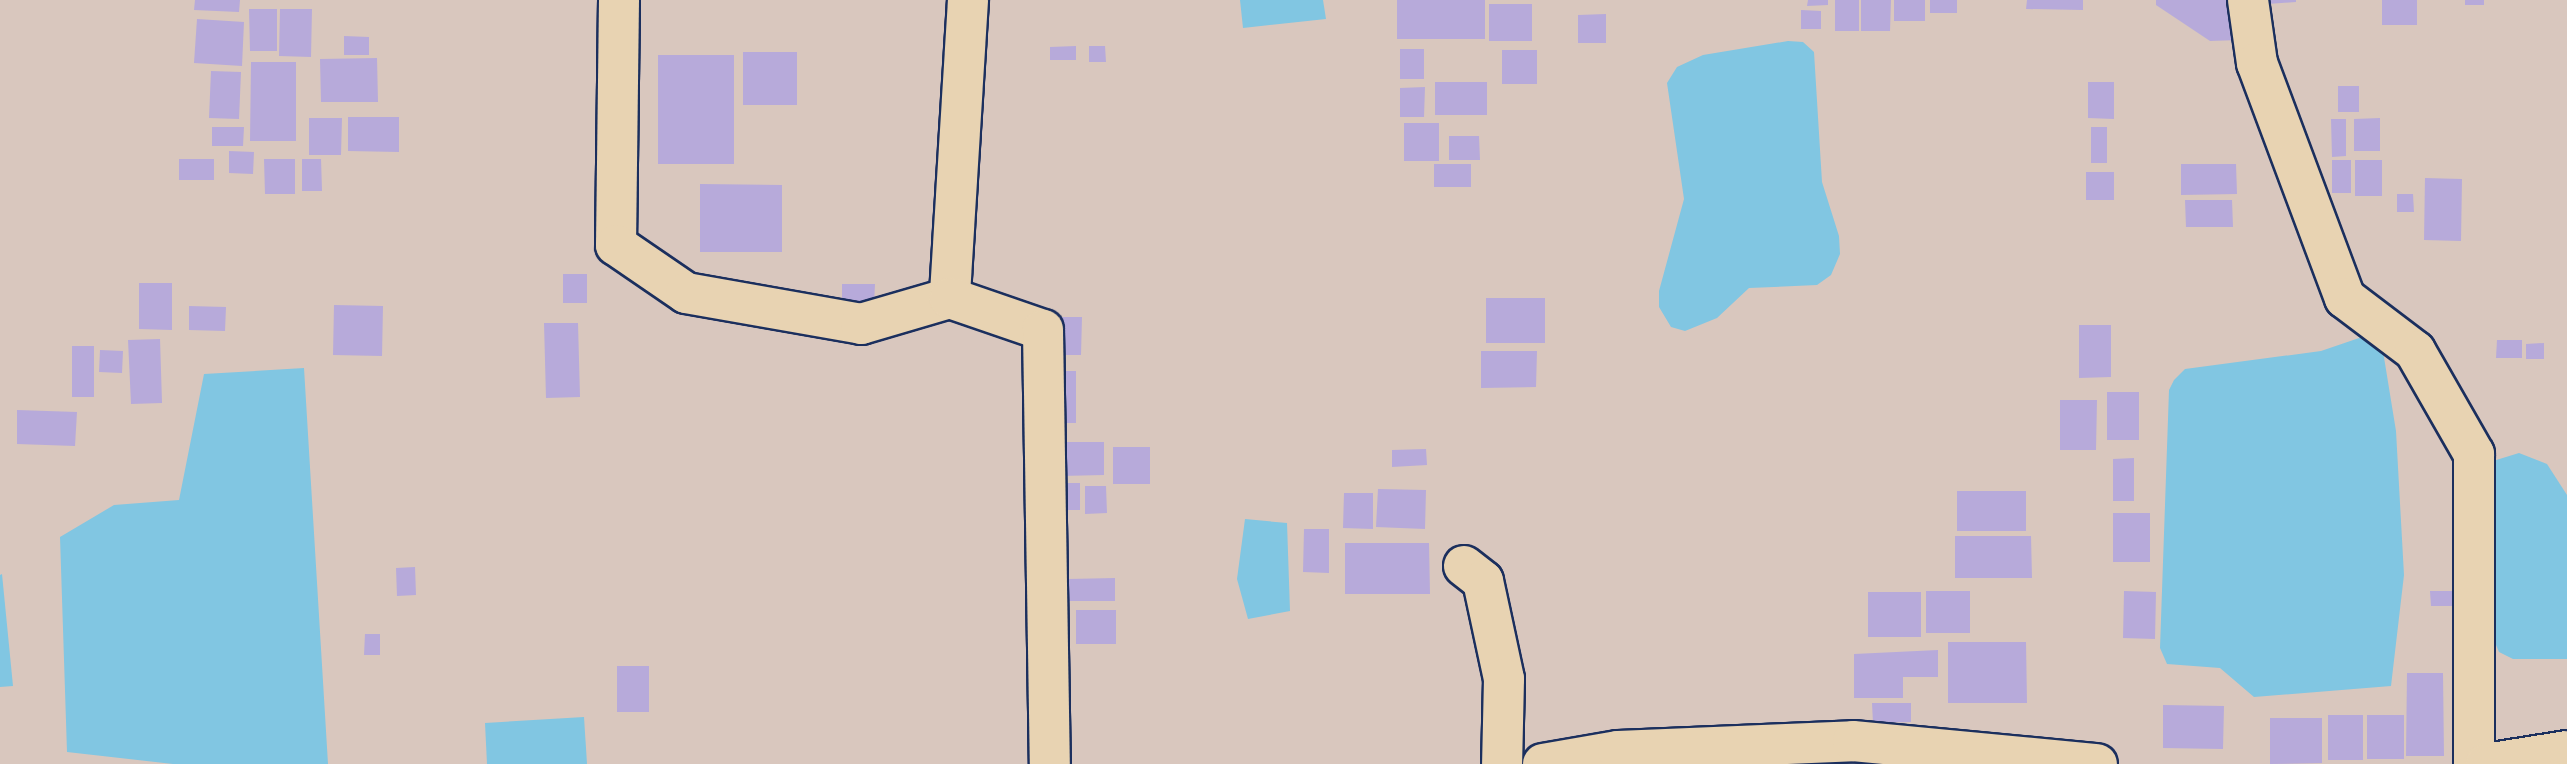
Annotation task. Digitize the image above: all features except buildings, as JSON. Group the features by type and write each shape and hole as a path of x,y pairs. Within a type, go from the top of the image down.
{"street":[{"path":"619,0 616,245 686,293 861,324 950,298 1043,330 1050,764"},
{"path":"950,298 968,0"},
{"path":"2248,0 2257,63 2345,298 2415,351 2474,454 2474,764"},
{"path":"1464,566 1483,581 1504,679 1502,764"},
{"path":"1543,764 1618,751 1852,752 2097,764"},
{"path":"2486,764 2567,751"}],"water":[{"path":"1240,0 1323,0 1326,19 1243,28"},
{"path":"1788,41 1803,42 1814,52 1822,182 1839,236 1840,254 1831,275 1817,285 1749,288 1717,318 1685,331 1671,327 1659,307 1659,291 1684,199 1667,83 1677,67 1703,55"},
{"path":"2365,336 2382,345 2396,431 2404,575 2391,686 2254,697 2220,668 2167,664 2160,648 2169,390 2174,380 2185,369 2321,351"},
{"path":"304,368 328,764 173,764 67,752 60,537 114,505 179,500 204,374"},
{"path":"2519,453 2547,464 2567,495 2567,659 2513,659 2499,652 2493,638 2493,461"},
{"path":"1245,519 1287,523 1290,611 1248,619 1237,579"},
{"path":"0,575 13,686 0,687"},
{"path":"584,717 587,764 487,764 485,723"}]}
